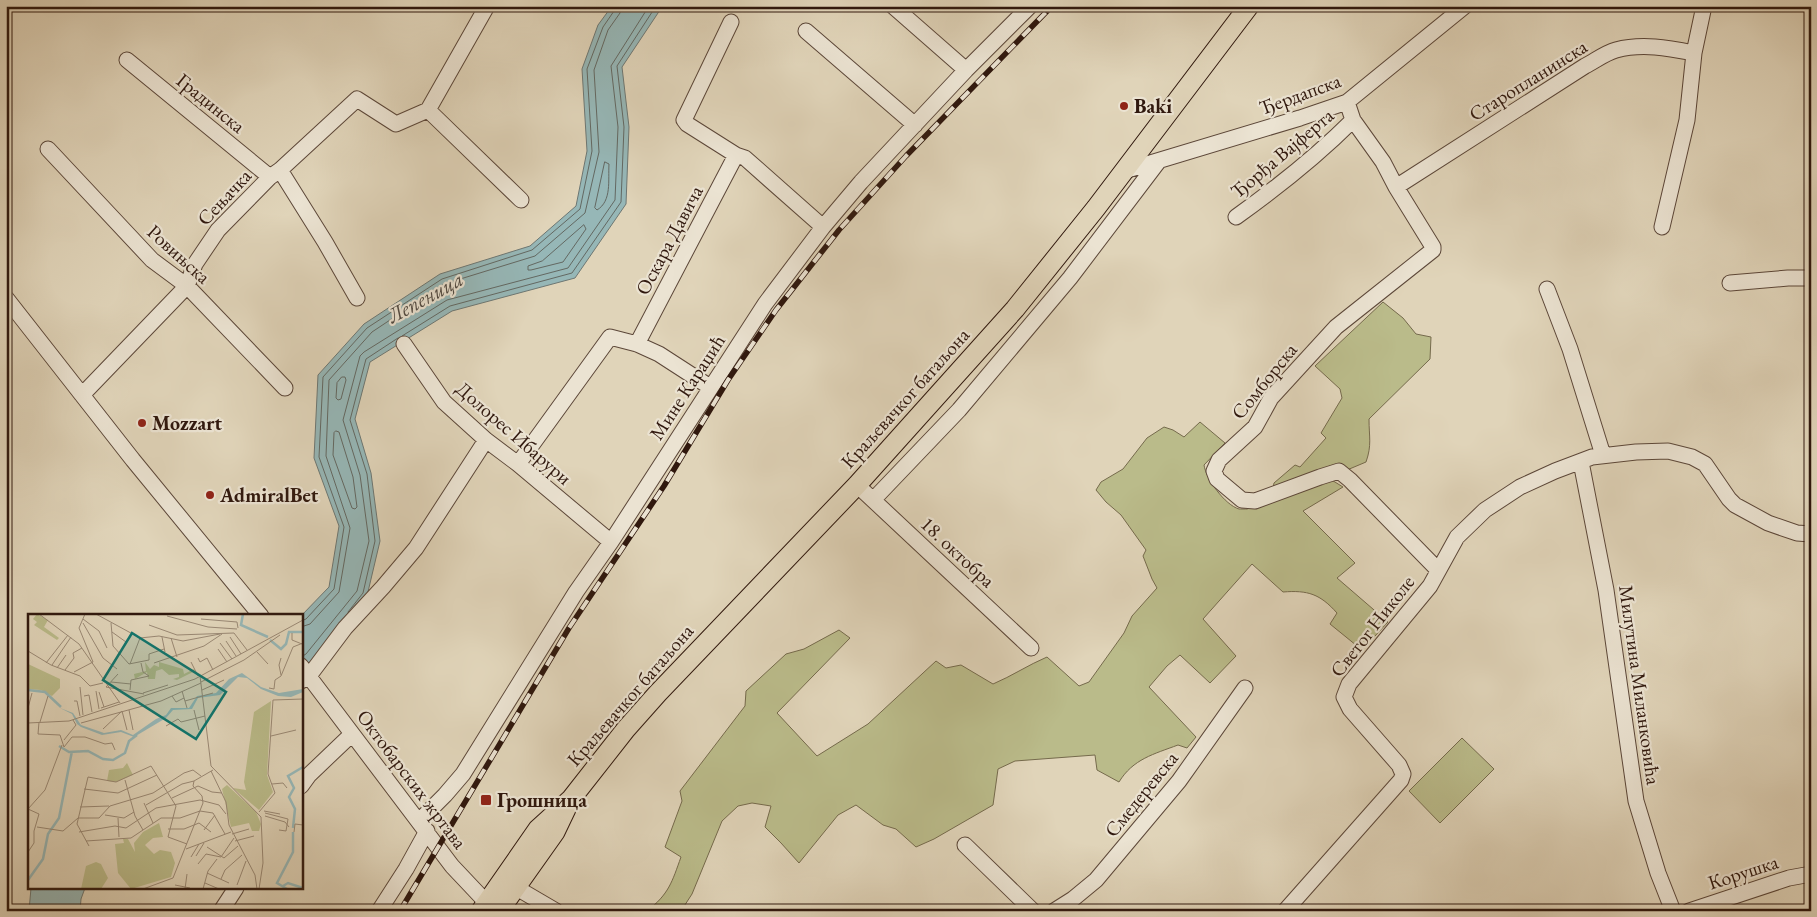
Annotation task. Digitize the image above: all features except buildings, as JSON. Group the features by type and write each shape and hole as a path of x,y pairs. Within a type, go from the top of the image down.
{"main road":[{"name":"Краљевачког батаљона","path":"491,909 538,829 571,799 607,752 658,693 857,485 996,331 1124,171 1250,6"},
{"name":"Краљевачког батаљона","path":"491,909 515,887 555,832 571,799"}],"street":[{"path":"487,6 428,110 521,200"},
{"path":"894,6 966,70"},
{"name":"Ђердапска","path":"1124,171 1347,102 1465,6"},
{"path":"1662,227 1687,120 1694,53 1704,6"},
{"name":"Мине Караџић","path":"379,911 406,869 423,826 463,774 576,592 611,542 765,304 823,227 861,182 1021,9"},
{"path":"731,22 684,120 687,124 736,155 745,158 823,227"},
{"path":"806,31 915,125"},
{"name":"Старопланинска","path":"1396,187 1585,66 1615,50 1660,46 1694,53"},
{"name":"Градинска","path":"127,60 275,174 325,242 357,298"},
{"name":"Сењачка","path":"82,395 187,286 195,264 218,230 275,174 357,99 396,124 428,110"},
{"name":"Сомборска","path":"1347,102 1354,120 1383,162 1396,187 1434,247 1433,250 1336,327 1271,398 1255,427 1220,460 1214,471 1217,479 1242,500 1255,501 1339,471 1438,570"},
{"name":"Ђорђа Вајферта","path":"1236,216 1288,179 1354,120"},
{"name":"Ровињска","path":"48,149 152,260 187,286 284,388"},
{"name":"Оскара Давича","path":"637,344 736,155"},
{"path":"873,500 959,410 1070,278 1158,162"},
{"path":"1730,282 1811,278"},
{"path":"1547,289 1570,349 1603,455"},
{"path":"6,298 82,395 260,614"},
{"path":"518,464 610,337 637,344 659,354 710,387"},
{"name":"Долорес Ибарури","path":"404,344 444,402 486,440 518,464 611,542"},
{"path":"304,674 384,587 416,548 486,440"},
{"name":"Светог Николе","path":"1284,911 1401,780 1403,774 1400,765 1350,708 1344,697 1349,684 1430,586 1457,537 1486,510 1520,488 1555,471 1580,462 1603,455 1668,451 1692,457 1705,464 1735,505 1768,524 1798,533 1811,534"},
{"name":"Милутина Миланковића","path":"1580,462 1606,590 1636,800 1673,911"},
{"name":"18. октобра","path":"857,485 1031,648"},
{"name":"Октобарских жртава","path":"304,674 452,866 491,909"},
{"name":"Смедеревска","path":"1054,911 1073,899 1096,880 1179,782 1245,688"},
{"path":"302,785 309,775 352,734"},
{"path":"965,845 1034,911"},
{"name":"Корушка","path":"1689,911 1789,878 1811,874"},
{"path":"515,887 556,911"},
{"path":"221,911 235,890"}],"green space":[{"path":"1383,302 1403,318 1416,334 1431,337 1430,359 1369,419 1370,446 1366,462 1347,470 1273,488 1274,483 1295,465 1300,467 1326,438 1321,433 1342,398 1340,389 1315,366"},
{"path":"1200,422 1225,443 1204,465 1208,477 1217,491 1234,507 1247,509 1330,479 1343,487 1303,511 1355,563 1337,578 1388,622 1362,650 1330,624 1337,613 1325,601 1307,593 1283,592 1252,564 1203,619 1236,656 1210,683 1180,655 1167,666 1149,687 1196,737 1187,748 1178,745 1145,758 1131,768 1119,782 1097,770 1095,755 1015,761 998,769 993,805 934,839 916,847 896,829 883,825 856,805 838,815 799,863 765,827 771,806 752,803 738,806 722,821 692,894 681,911 647,911 669,887 681,857 665,847 682,801 680,791 745,706 746,691 786,654 804,649 839,630 850,638 777,713 817,756 868,724 936,661 946,668 961,665 993,684 1047,657 1079,686 1089,682 1124,633 1132,616 1157,588 1143,556 1146,550 1121,515 1096,490 1101,482 1123,469 1147,438 1164,427 1184,437"},
{"path":"1462,738 1494,769 1440,823 1409,791"}],"water":[{"name":"Лепеница","path":"612,6 665,6 660,10 622,67 629,127 626,204 575,278 452,311 370,362 355,419 371,473 380,541 367,596 314,662 302,670 302,615 329,587 339,526 314,458 318,375 364,324 440,274 530,246 576,206 587,151 582,69 598,25"},
{"path":"31,890 84,890 80,911 29,911"}],"railway":[{"path":"400,911 569,628 664,486 728,380 776,310 839,230 906,156 1052,6"}],"place":[{"name":"Baki","path":"1124,106"},
{"name":"Mozzart","path":"142,423"},
{"name":"AdmiralBet","path":"210,495"},
{"name":"Грошница","path":"486,800"}]}
